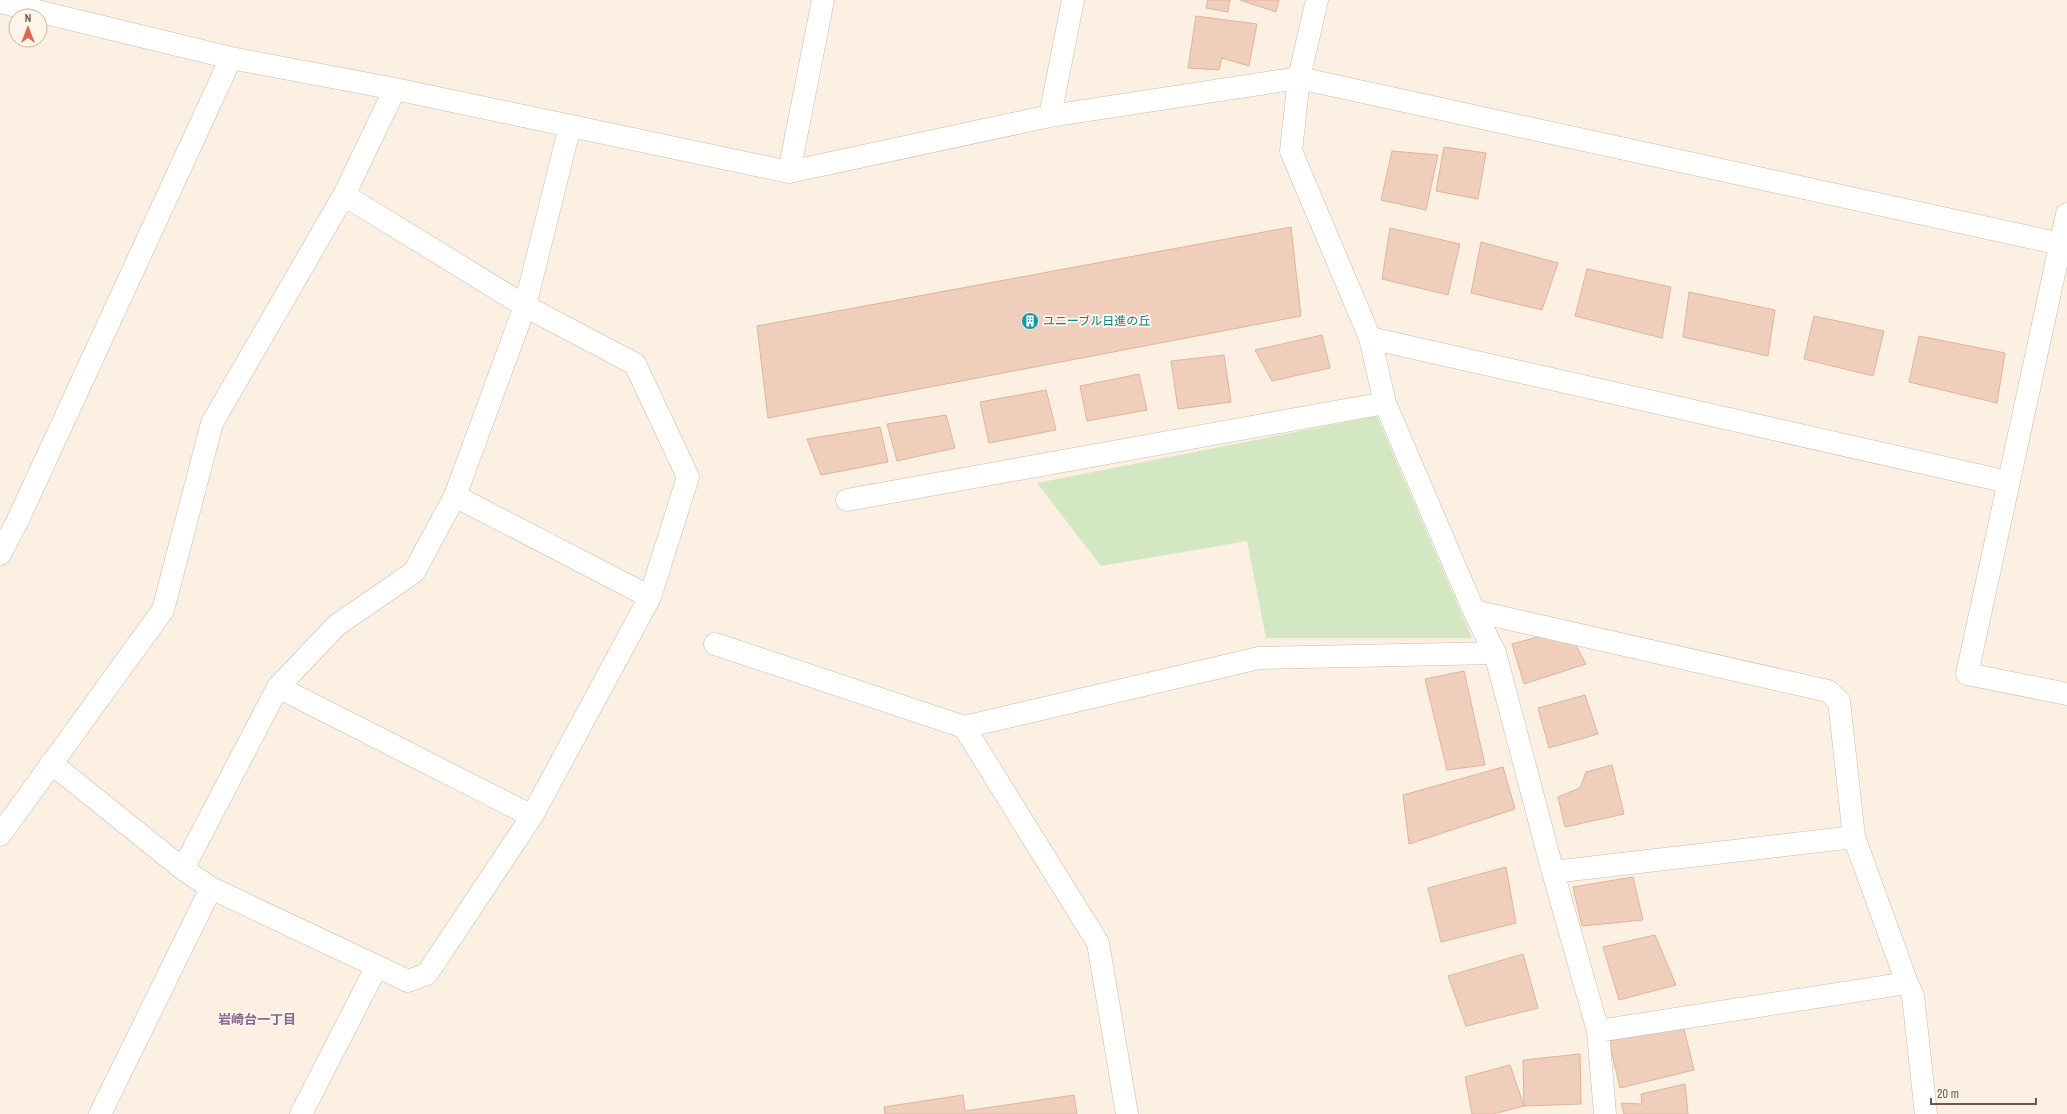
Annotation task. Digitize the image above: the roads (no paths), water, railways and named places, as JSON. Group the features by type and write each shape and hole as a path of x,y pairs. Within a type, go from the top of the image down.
{"street":[{"path":"789,172 824,0"},
{"path":"1050,116 1074,0"},
{"path":"1317,0 1299,78 1291,151 1370,338 1385,403 1474,611 1495,653 1553,872 1598,1031 1605,1114"},
{"path":"0,2 231,58 395,89 789,172 1050,116 1299,78 2061,244"},
{"path":"0,554 17,522 231,58"},
{"path":"0,835 163,610 212,423 344,195 395,89"},
{"path":"183,868 278,687 337,625 414,572 455,496 525,306 570,126"},
{"path":"51,763 183,868 211,888 376,968 408,981 427,974 532,816 650,597 688,477 635,364 525,306 344,195"},
{"path":"2067,214 1967,674 2067,694"},
{"path":"1370,338 2008,482"},
{"path":"847,500 1385,403"},
{"path":"455,496 650,597"},
{"path":"1474,611 1828,691 1839,701 1854,837 1907,983 1914,996 1926,1114"},
{"path":"715,644 964,726 1259,658 1495,653"},
{"path":"278,687 532,816"},
{"path":"964,726 1098,943 1127,1114"},
{"path":"1553,872 1854,837"},
{"path":"100,1114 211,888"},
{"path":"301,1114 376,968"},
{"path":"1598,1031 1907,983"}],"place":[{"name":"ユニーブル日進の丘","path":"1030,321"}],"district":[{"name":"岩崎台一丁目","path":"257,1019"}]}
